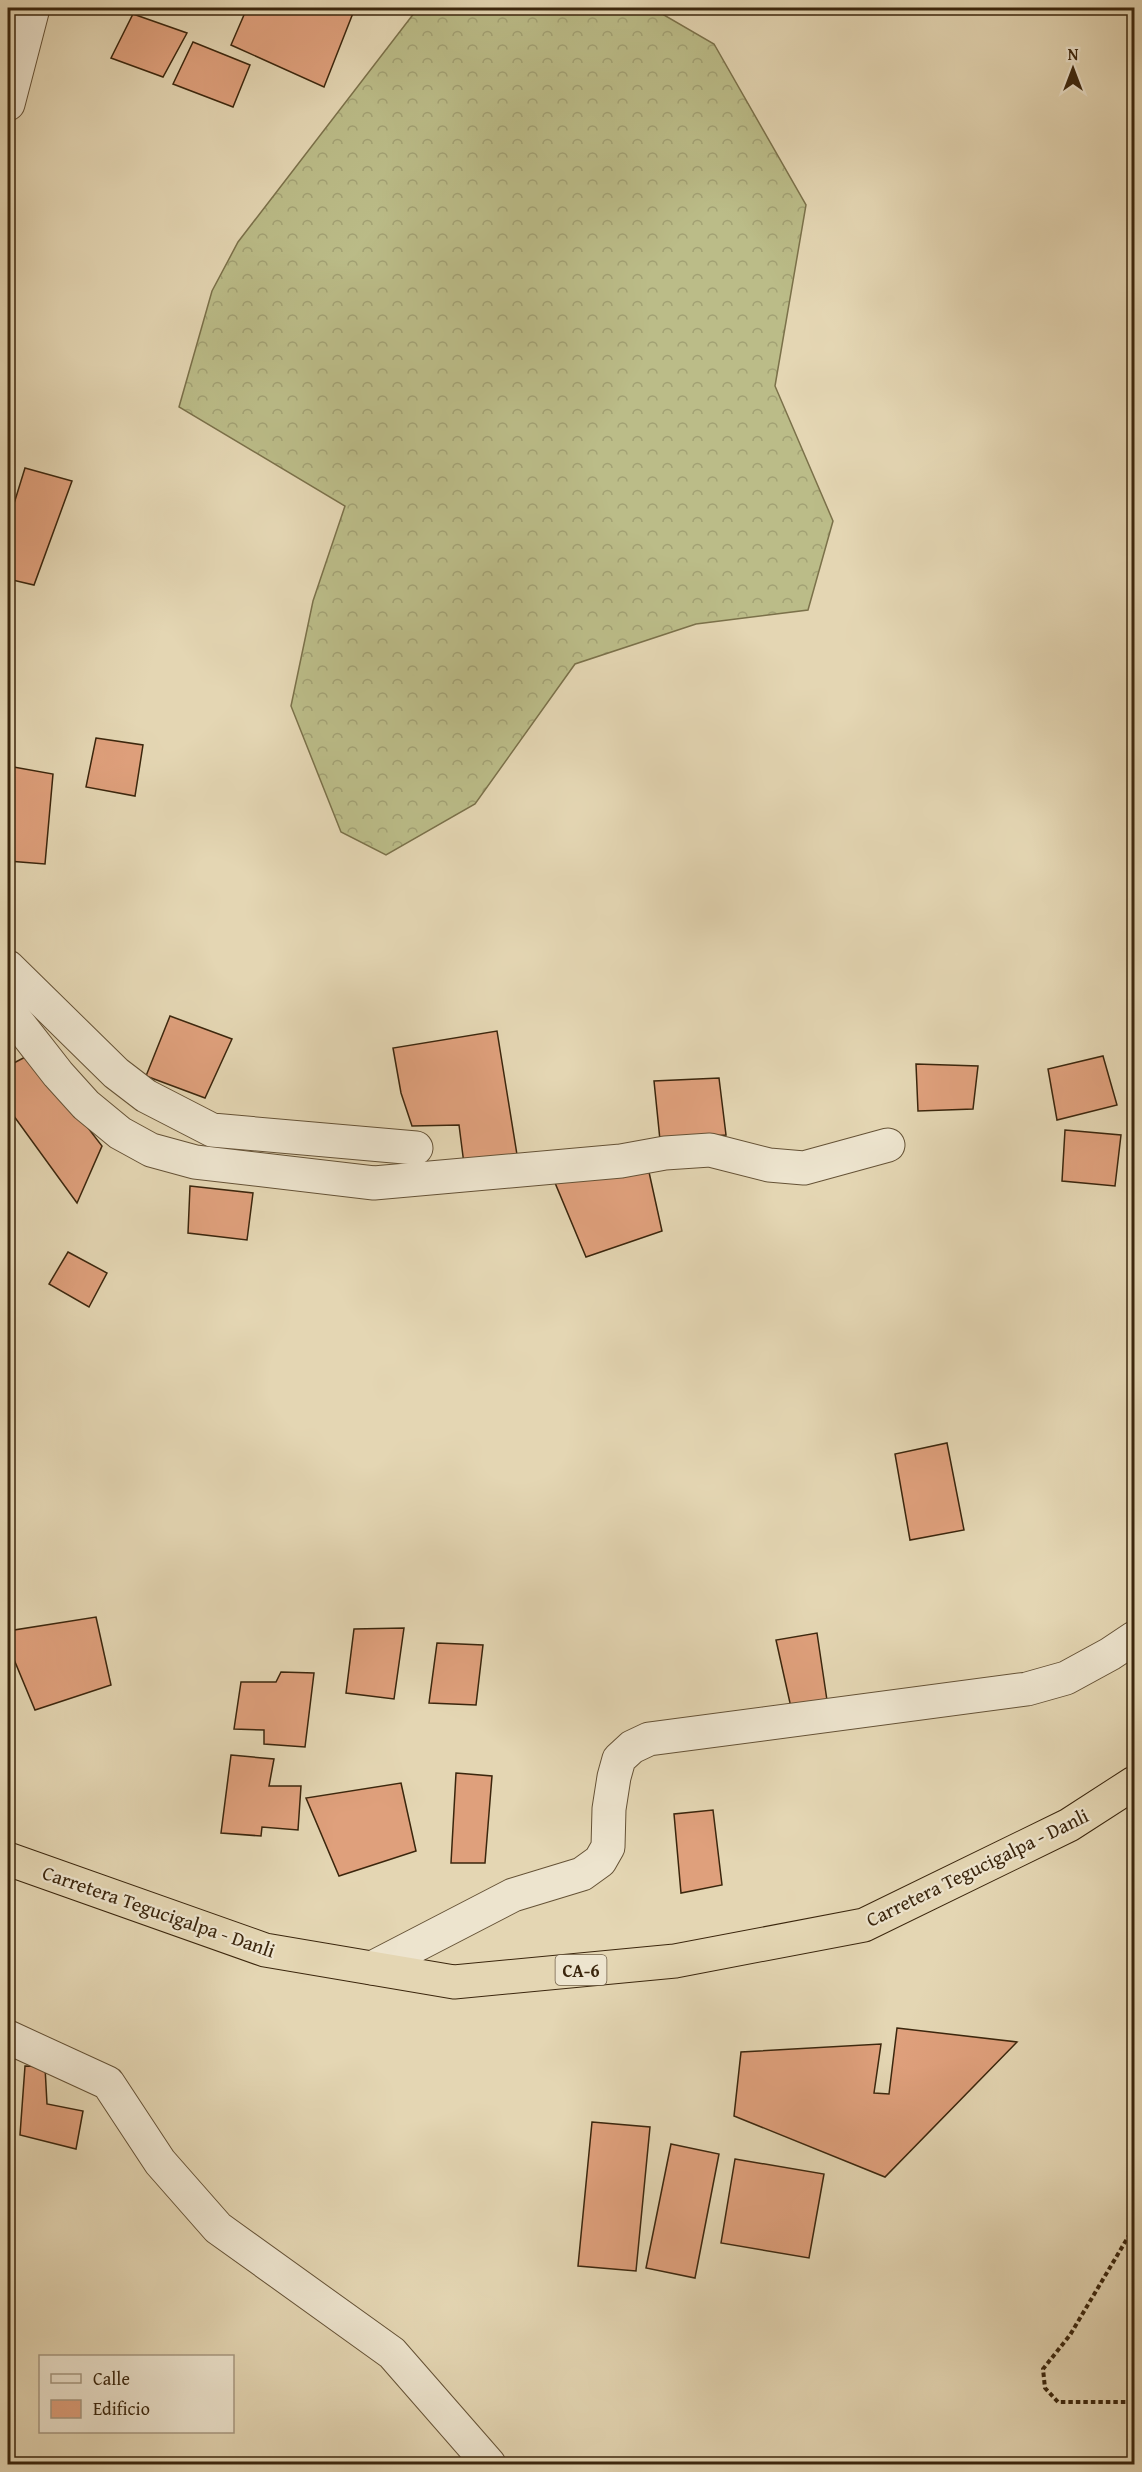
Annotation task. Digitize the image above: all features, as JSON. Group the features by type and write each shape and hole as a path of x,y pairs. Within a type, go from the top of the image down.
{"highway":[{"name":"Carretera Tegucigalpa - Danli","path":"8,1859 266,1950 454,1982 675,1961 864,1925 1069,1825 1134,1783"}],"street":[{"path":"8,104 33,8"},
{"path":"8,967 131,1084 146,1096 202,1126 212,1130 416,1148"},
{"path":"8,1010 58,1074 86,1105 120,1133 151,1150 195,1162 374,1183 621,1161 665,1153 710,1150 769,1165 804,1168 888,1144"},
{"path":"372,1968 513,1894 582,1874 600,1861 608,1847 609,1809 619,1759 632,1747 649,1739 1027,1689 1066,1678 1134,1638"},
{"path":"8,2037 108,2083 160,2163 218,2228 392,2353 489,2464"}],"path":[{"path":"1134,2226 1070,2335 1043,2369 1045,2388 1058,2402 1134,2402"}],"green space":[{"path":"418,8 652,8 714,44 806,205 775,386 833,521 808,610 696,624 575,664 475,804 386,855 341,832 291,706 313,601 345,506 179,407 212,291 238,242"}],"building":[{"path":"247,8 355,8 324,87 231,45"},
{"path":"133,14 187,33 163,77 111,58"},
{"path":"193,42 250,65 233,107 173,84"},
{"path":"25,468 72,481 34,585 8,579 8,523"},
{"path":"96,738 143,745 135,796 86,787"},
{"path":"8,766 53,774 45,864 8,861"},
{"path":"170,1016 232,1039 205,1098 146,1076"},
{"path":"497,1031 519,1167 465,1172 459,1125 412,1126 401,1093 393,1048"},
{"path":"31,1054 102,1146 77,1203 8,1108 8,1066"},
{"path":"1103,1056 1117,1105 1057,1120 1048,1069"},
{"path":"916,1064 978,1066 973,1109 918,1111"},
{"path":"719,1078 726,1135 660,1140 654,1081"},
{"path":"1065,1130 1121,1135 1115,1186 1062,1181"},
{"path":"647,1163 662,1231 586,1257 553,1178"},
{"path":"190,1186 253,1193 247,1240 188,1233"},
{"path":"8,1215 14,1220 8,1230"},
{"path":"68,1252 107,1273 89,1307 49,1284"},
{"path":"947,1443 964,1530 910,1540 895,1454"},
{"path":"96,1617 111,1685 35,1710 8,1645 8,1631"},
{"path":"404,1628 394,1699 346,1693 354,1629"},
{"path":"817,1633 828,1707 792,1712 776,1640"},
{"path":"437,1643 483,1645 476,1705 429,1703"},
{"path":"281,1672 314,1673 305,1747 264,1744 264,1730 234,1729 241,1682 276,1682"},
{"path":"231,1755 274,1759 269,1786 301,1786 298,1830 262,1827 261,1836 221,1833"},
{"path":"456,1773 492,1776 485,1863 451,1863"},
{"path":"401,1783 416,1851 339,1876 306,1798"},
{"path":"713,1810 722,1885 681,1893 674,1814"},
{"path":"897,2028 1017,2042 885,2177 734,2116 741,2052 881,2044 874,2093 889,2094"},
{"path":"25,2066 45,2067 47,2104 83,2111 76,2149 20,2135"},
{"path":"592,2122 650,2127 636,2271 578,2266"},
{"path":"671,2144 719,2154 695,2278 646,2268"},
{"path":"735,2159 824,2174 809,2258 721,2243"}]}
